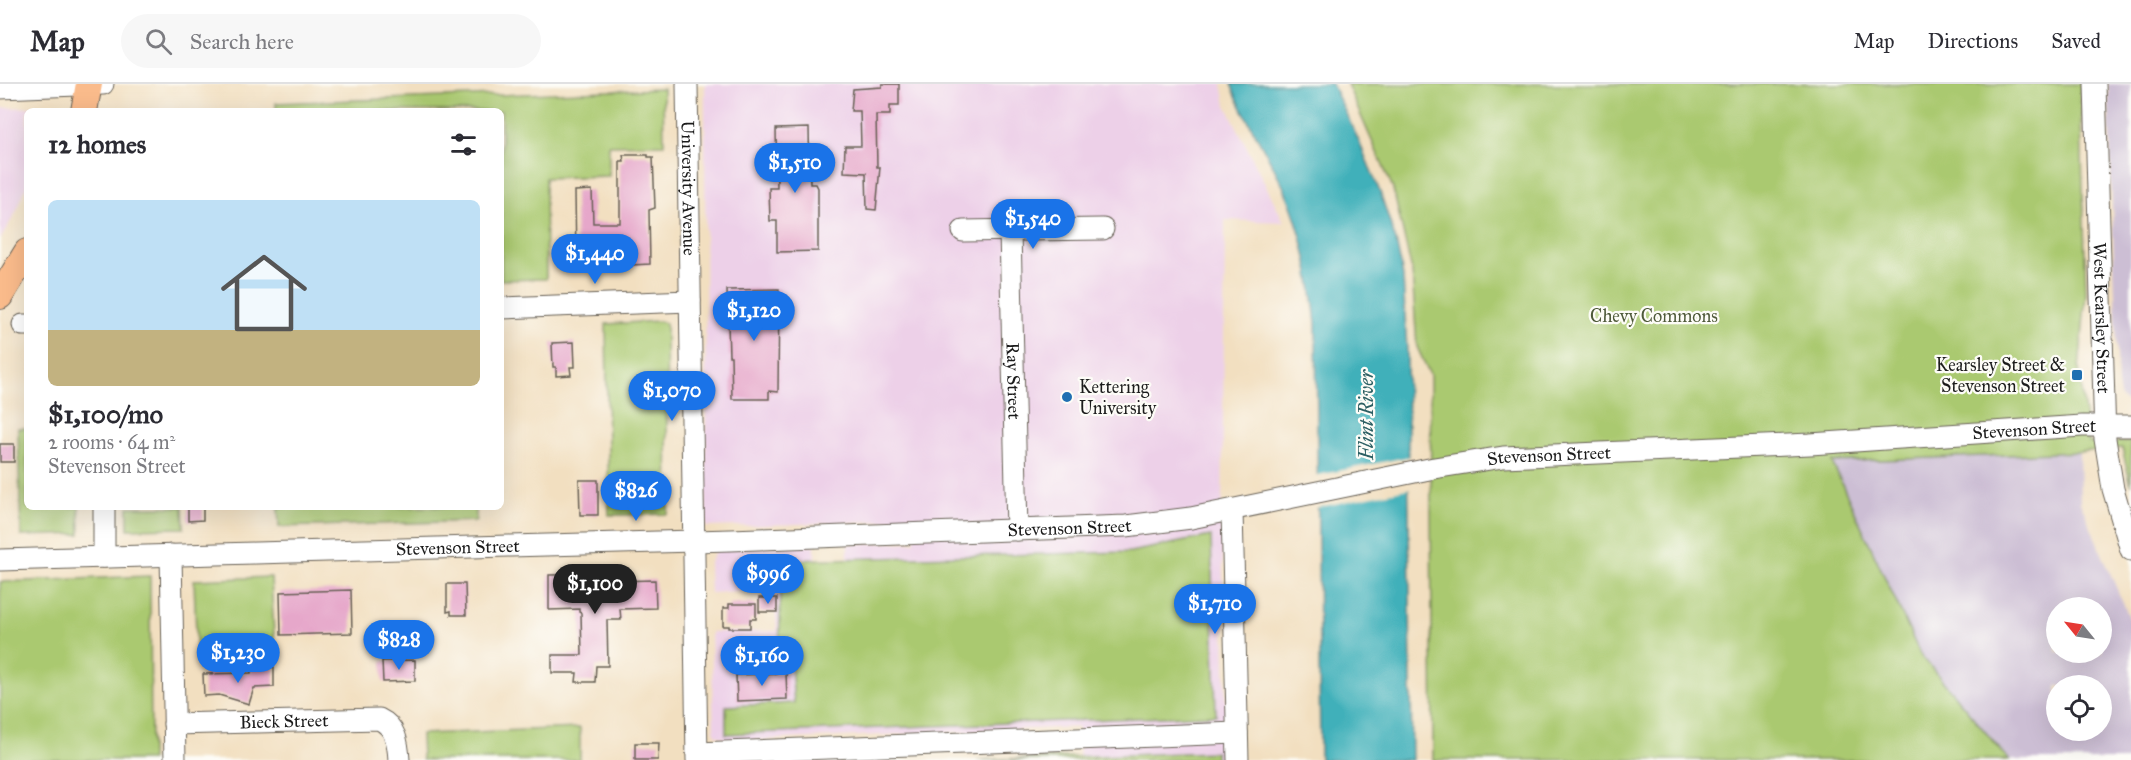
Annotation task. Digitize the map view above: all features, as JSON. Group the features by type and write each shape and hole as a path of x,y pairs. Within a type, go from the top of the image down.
{"main road":[{"path":"84,108 88,84"},
{"path":"0,296 24,257"}],"street":[{"path":"0,88 103,84"},
{"name":"University Avenue","path":"687,84 697,756"},
{"name":"West Kearsley Street","path":"2095,84 2104,425 2113,489 2131,550"},
{"path":"963,231 1103,229"},
{"name":"Ray Street","path":"1010,231 1017,530"},
{"path":"504,308 690,301"},
{"name":"Stevenson Street","path":"0,560 1017,530 1150,524 1232,510 1434,468 1503,458 1810,444 2104,425 2131,426"},
{"path":"104,510 104,557"},
{"path":"1232,510 1238,760"},
{"path":"171,555 175,760"},
{"name":"Bieck Street","path":"174,724 377,719 389,726 396,736 399,760"},
{"path":"697,756 1237,733"}],"shaded area":[{"name":"Kettering University","path":"705,84 1222,84 1226,105 1284,222 1225,220 1222,530 1227,760 1080,760 1078,727 731,741 716,735 711,632 777,631 774,590 710,593 709,565 714,553 720,549 815,545 816,642 848,642 848,544 915,542 914,520 706,527"},
{"path":"2108,84 2131,84 2131,404 2120,396 2118,383"},
{"path":"53,107 24,108 24,192 16,212 0,240 0,108"},
{"path":"2079,452 2080,502 2131,622 2131,760 2009,760 1920,654 1832,462"}],"green space":[{"name":"Chevy Commons","path":"1347,84 2080,84 2086,294 2079,369 2089,443 2131,442 2131,485 2122,448 2079,452 1832,462 1920,654 2009,760 1433,760 1430,375 1417,347 1412,271 1393,189"},
{"path":"663,89 664,144 609,145 609,176 545,178 546,279 504,280 504,108 276,108 276,103"},
{"path":"659,321 666,323 668,514 609,515 606,324"},
{"path":"18,428 24,428 24,510 79,510 80,534 21,536"},
{"path":"128,510 183,510 184,528 128,529"},
{"path":"278,510 476,510 476,521 279,527"},
{"path":"1211,536 1216,715 726,734 726,706 794,703 791,665 779,664 781,565 788,560 1130,552"},
{"path":"150,576 151,760 0,760 0,582"},
{"path":"271,577 275,655 197,660 194,580"},
{"path":"580,728 580,760 422,760 421,734"},
{"path":"1216,752 1216,760 977,760"}],"water":[{"name":"Flint River","path":"1231,84 1332,84 1380,192 1396,241 1403,276 1407,351 1412,760 1320,760 1314,306 1309,271 1296,219 1277,173"}],"pier":[{"path":"1412,456 1412,488 1315,508 1314,476"}],"building":[{"path":"882,84 899,84 899,105 890,105 890,115 876,115 877,167 880,167 876,210 867,209 866,173 844,172 845,146 861,146 860,111 851,111 853,89 882,87"},
{"path":"809,128 810,184 816,184 818,188 818,251 777,252 777,221 770,221 769,188 777,188 776,129"},
{"path":"623,155 653,157 655,208 649,210 650,264 592,267 592,262 576,263 575,191 592,190 593,223 620,223 620,161 624,161"},
{"path":"779,289 778,392 769,391 769,399 732,399 727,290"},
{"path":"574,342 575,367 570,367 571,375 556,376 556,367 553,367 552,343"},
{"path":"0,444 14,444 14,462 0,462"},
{"path":"579,480 598,480 598,515 580,515"},
{"path":"188,510 203,510 203,520 188,521"},
{"path":"614,574 614,581 655,580 656,608 620,609 621,620 607,620 608,666 596,666 595,682 576,682 577,673 552,673 552,655 582,655 581,613 579,609 549,610 549,575"},
{"path":"447,584 465,584 466,615 451,615 451,611 447,612"},
{"path":"351,590 352,633 281,635 280,592"},
{"path":"759,598 777,598 777,612 759,612"},
{"path":"729,604 756,604 756,619 750,619 750,628 723,626 723,608 729,608"},
{"path":"415,660 415,681 383,682 382,661"},
{"path":"274,667 274,687 254,688 249,704 219,695 204,696 203,674 251,673 251,668"},
{"path":"786,673 787,699 737,701 736,675"},
{"path":"635,743 659,743 658,760 635,760"}],"place":[{"name":"Kearsley Street & Stevenson Street","path":"2077,375"},
{"name":"Kettering University","path":"1067,397"}]}
